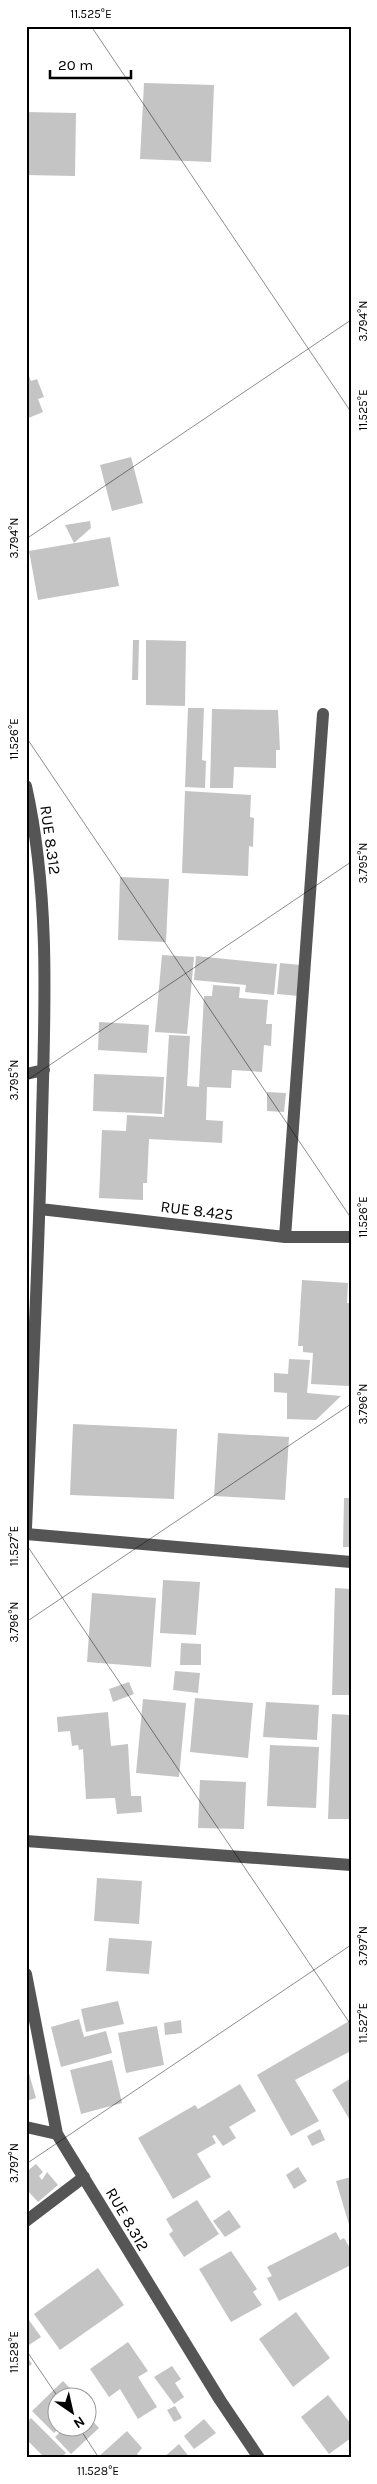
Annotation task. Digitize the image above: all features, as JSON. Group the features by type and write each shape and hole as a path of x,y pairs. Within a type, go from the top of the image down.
{"street":[{"path":"285,1236 323,714"},
{"name":"RUE 8.312","path":"26,786 41,883 44,958 44,1070 40,1209 26,1528"},
{"path":"26,1074 44,1070"},
{"name":"RUE 8.425","path":"40,1209 285,1236 351,1237"},
{"path":"26,1534 351,1562"},
{"path":"26,1841 351,1865"},
{"name":"RUE 8.312","path":"26,1974 57,2134 134,2261 259,2458"},
{"path":"26,2127 57,2134"},
{"path":"26,2221 84,2177"}],"building":[{"path":"144,83 214,85 211,162 140,159"},
{"path":"26,112 76,113 75,176 26,175"},
{"path":"26,369 31,381 37,379 44,397 38,399 43,412 26,419"},
{"path":"131,457 143,503 112,511 100,465"},
{"path":"90,521 91,528 74,543 65,525"},
{"path":"110,537 119,586 38,600 29,551"},
{"path":"133,640 139,640 138,680 132,680"},
{"path":"146,640 186,641 185,706 146,705"},
{"path":"188,708 204,708 202,760 206,761 205,788 185,787"},
{"path":"212,709 278,710 280,750 276,750 276,768 234,767 233,788 210,788"},
{"path":"185,791 251,795 250,817 254,818 253,847 249,846 248,876 182,873"},
{"path":"120,877 169,879 166,942 118,940"},
{"path":"162,955 194,957 187,1034 155,1032"},
{"path":"196,956 277,964 274,995 245,992 246,985 194,980"},
{"path":"280,963 301,965 299,996 277,994"},
{"path":"213,985 240,987 239,998 268,1000 266,1024 272,1024 271,1046 264,1045 262,1072 232,1070 231,1088 207,1087 206,1120 223,1121 222,1143 149,1139 147,1183 143,1183 143,1200 99,1198 102,1130 126,1131 127,1115 164,1117 169,1035 190,1036 187,1086 199,1087 204,996 212,996"},
{"path":"99,1022 149,1025 147,1053 98,1050"},
{"path":"94,1074 164,1077 162,1114 93,1111"},
{"path":"267,1092 286,1093 284,1112 267,1111"},
{"path":"302,1280 348,1283 347,1303 351,1303 349,1386 311,1384 313,1353 303,1352 303,1346 298,1346"},
{"path":"289,1359 310,1360 307,1393 341,1396 316,1420 287,1419 287,1393 274,1392 274,1373 288,1374"},
{"path":"73,1424 177,1429 174,1499 70,1495"},
{"path":"218,1433 289,1437 285,1500 214,1496"},
{"path":"344,1498 351,1498 351,1547 343,1547"},
{"path":"163,1580 200,1582 196,1635 160,1633"},
{"path":"335,1588 351,1589 351,1695 332,1695"},
{"path":"92,1593 156,1598 151,1667 87,1662"},
{"path":"181,1643 201,1644 201,1665 180,1665"},
{"path":"175,1671 200,1673 198,1693 173,1690"},
{"path":"129,1682 134,1694 113,1702 109,1689"},
{"path":"195,1698 253,1703 248,1758 190,1752"},
{"path":"143,1699 186,1703 179,1777 136,1773"},
{"path":"266,1702 319,1705 317,1740 263,1737"},
{"path":"108,1712 111,1746 128,1744 131,1796 141,1796 142,1812 117,1814 115,1798 86,1799 83,1749 79,1750 78,1745 72,1746 70,1731 58,1732 57,1717"},
{"path":"332,1714 351,1715 351,1819 328,1819"},
{"path":"270,1745 319,1747 316,1808 267,1806"},
{"path":"200,1780 246,1782 244,1829 198,1828"},
{"path":"97,1878 142,1881 139,1924 94,1921"},
{"path":"109,1938 152,1941 149,1974 106,1971"},
{"path":"118,2001 124,2024 86,2032 81,2009"},
{"path":"79,2019 84,2037 106,2031 112,2053 61,2067 51,2027"},
{"path":"181,2020 182,2033 165,2035 164,2023"},
{"path":"351,2020 351,2051 295,2080 319,2121 291,2136 257,2075"},
{"path":"157,2026 164,2065 126,2073 118,2033"},
{"path":"112,2060 122,2103 81,2114 70,2070"},
{"path":"26,2063 36,2098 26,2101"},
{"path":"351,2078 351,2122 332,2090"},
{"path":"240,2084 256,2111 229,2127 236,2138 223,2146 215,2135 212,2136 216,2143 197,2154 211,2177 173,2199 138,2138 195,2105 198,2109"},
{"path":"320,2129 325,2140 312,2146 307,2136"},
{"path":"36,2164 43,2172 39,2176 42,2180 47,2172 58,2185 38,2202 26,2189 26,2172"},
{"path":"298,2167 307,2181 294,2189 286,2175"},
{"path":"351,2177 351,2228 350,2228 336,2181"},
{"path":"197,2200 219,2234 184,2257 169,2234 173,2231 166,2219"},
{"path":"229,2210 241,2227 225,2237 213,2221"},
{"path":"336,2232 340,2240 344,2238 351,2250 351,2265 279,2301 267,2278 272,2276 267,2267"},
{"path":"231,2251 257,2289 253,2292 262,2305 231,2322 199,2269"},
{"path":"98,2268 124,2305 60,2350 34,2314"},
{"path":"296,2312 330,2358 293,2387 259,2339"},
{"path":"26,2316 41,2337 26,2347"},
{"path":"128,2342 148,2371 138,2377 157,2407 138,2419 120,2389 109,2397 90,2369"},
{"path":"26,2355 32,2364 26,2368"},
{"path":"172,2366 181,2379 175,2383 184,2397 174,2404 154,2377"},
{"path":"63,2381 68,2386 58,2386"},
{"path":"328,2395 351,2424 351,2438 329,2454 301,2417"},
{"path":"48,2396 48,2427 32,2411"},
{"path":"175,2406 182,2418 174,2422 167,2410"},
{"path":"31,2418 66,2453 61,2458 45,2458 26,2439 26,2423"},
{"path":"204,2419 216,2433 194,2449 184,2436"},
{"path":"127,2431 142,2448 137,2454 141,2458 97,2458"},
{"path":"56,2436 90,2436 71,2454"},
{"path":"179,2444 190,2458 163,2458"}]}
